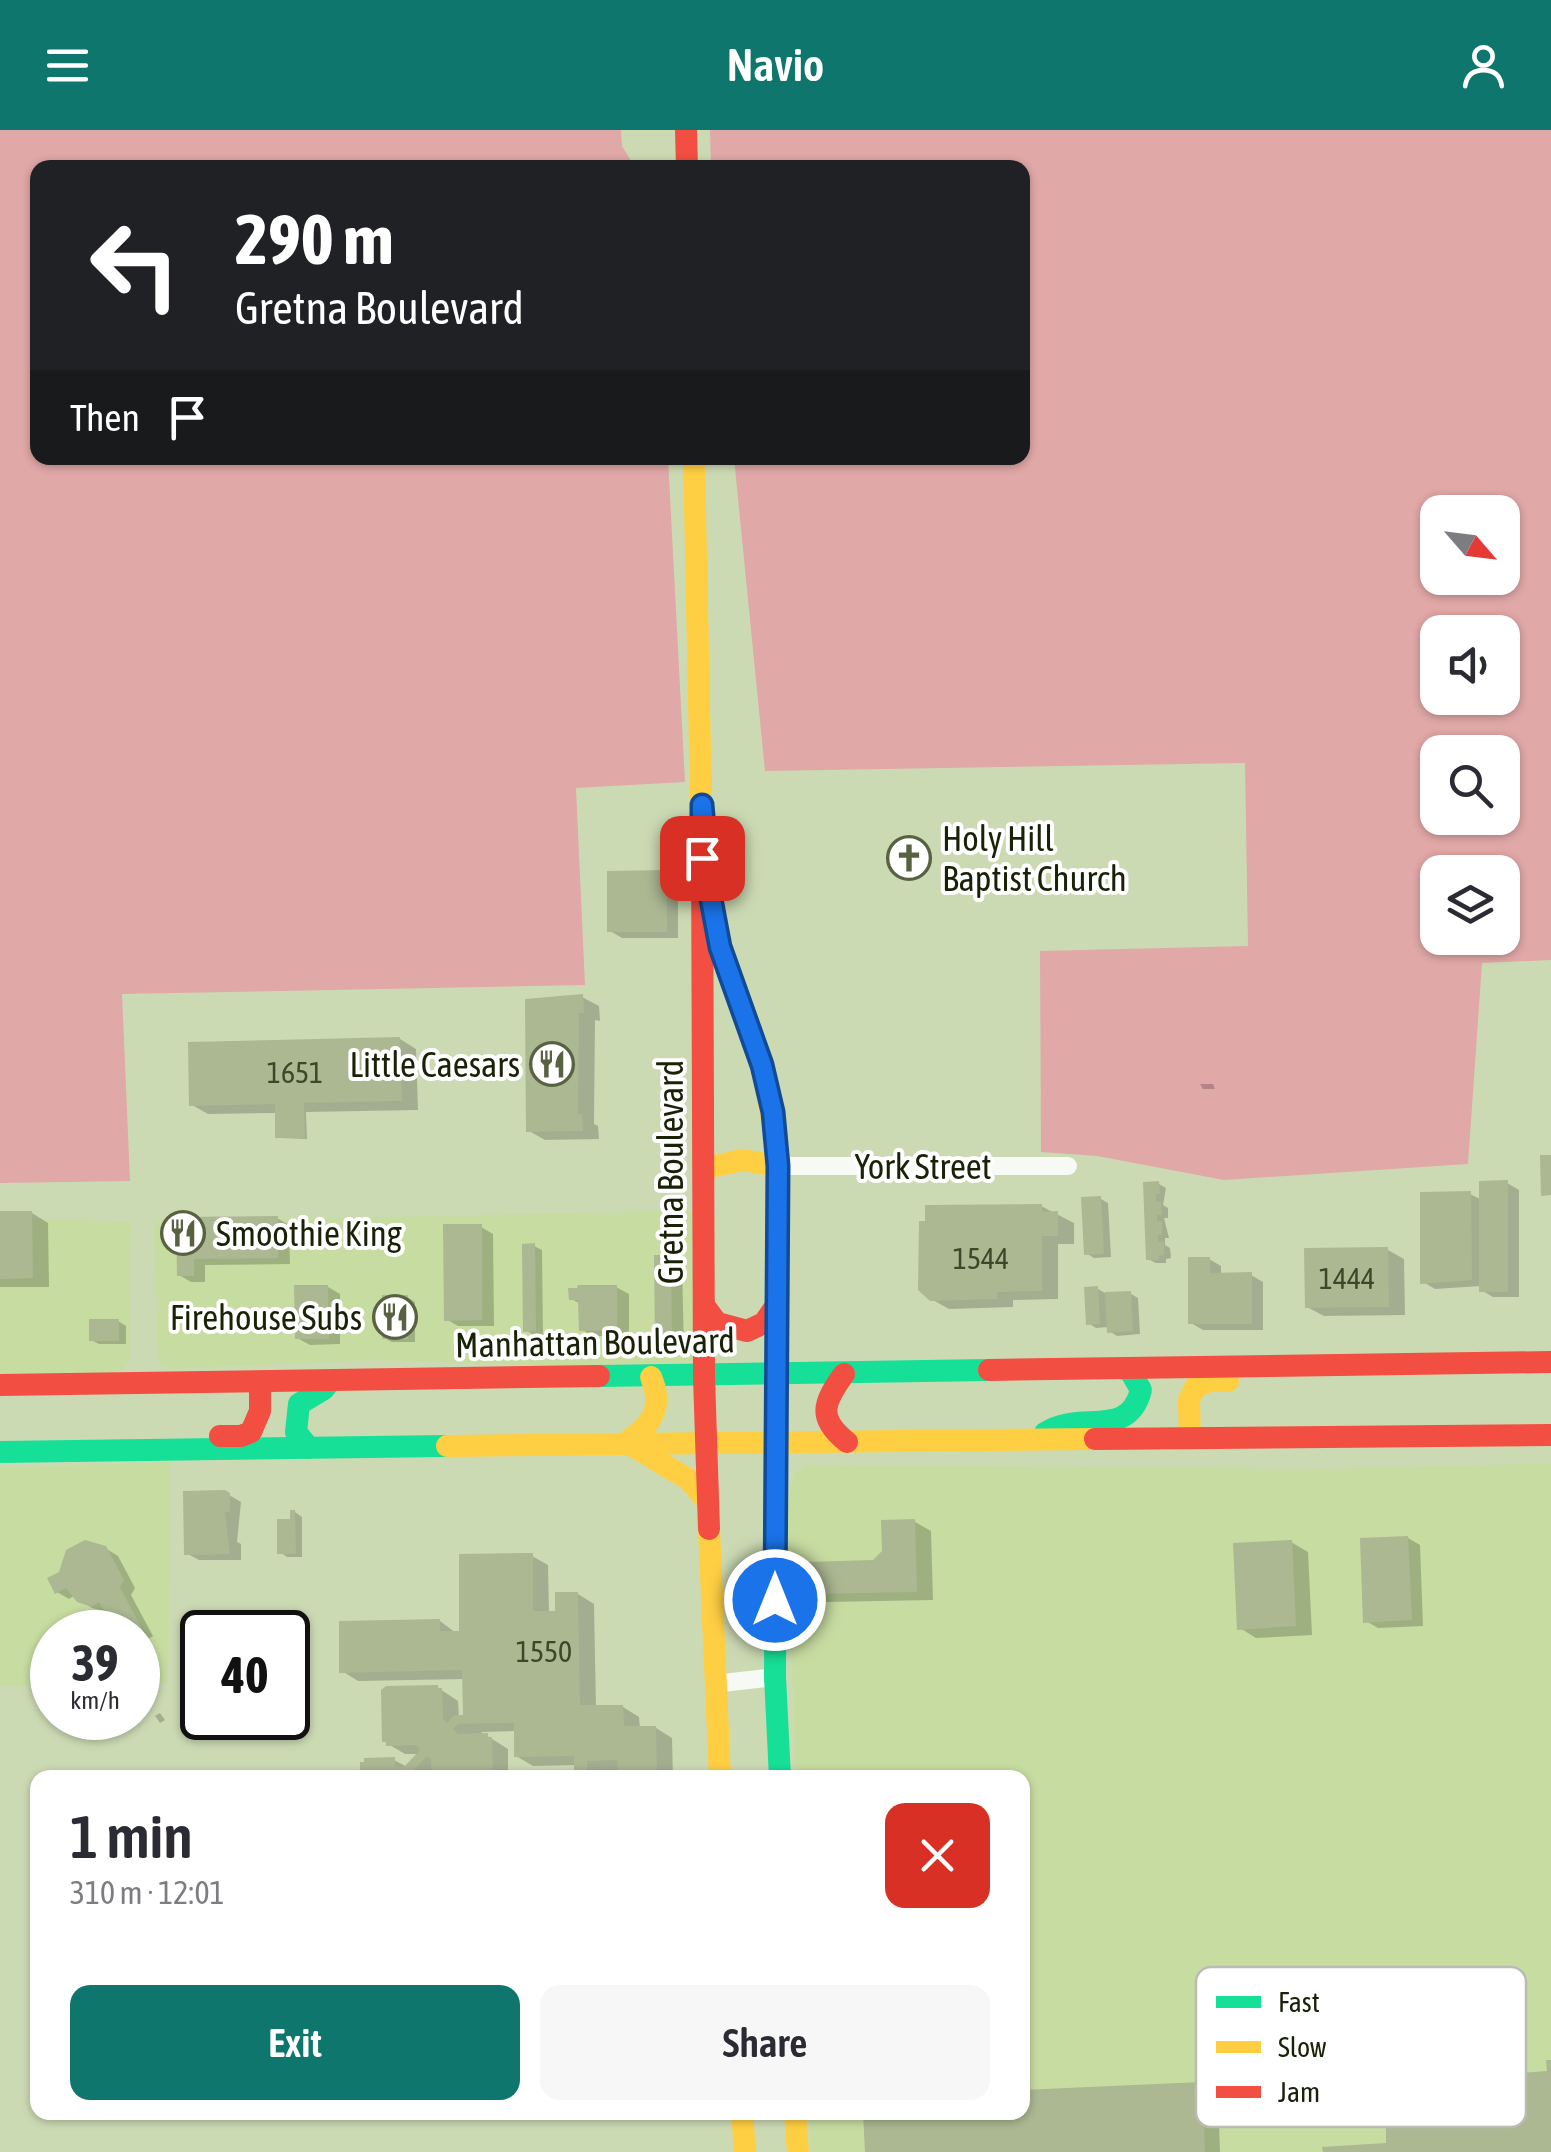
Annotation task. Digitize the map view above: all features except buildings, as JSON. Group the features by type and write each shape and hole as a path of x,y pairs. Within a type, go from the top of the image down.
{"street":[{"path":"686,130 686,160"},
{"name":"Gretna Boulevard","path":"694,465 706,1168 704,1376 719,1770"},
{"name":"Gretna Boulevard","path":"702,805 710,894 720,947 762,1065 773,1112 778,1166 775,1677 780,1770"},
{"path":"706,1168 724,1160 759,1160 778,1166"},
{"name":"York Street","path":"778,1166 1068,1166"},
{"path":"706,1308 718,1323 747,1331 764,1323 775,1307"},
{"name":"Manhattan Boulevard","path":"0,1385 1551,1362"},
{"path":"1190,1439 1189,1400 1195,1387 1210,1381 1300,1380 1320,1368"},
{"path":"1038,1440 1052,1426 1127,1419 1140,1402 1141,1390 1130,1369"},
{"path":"844,1374 828,1395 825,1420 828,1428 846,1442"},
{"path":"626,1442 646,1430 655,1416 658,1390 650,1377"},
{"path":"309,1448 296,1432 299,1404 330,1381"},
{"path":"161,1449 174,1436 241,1436 251,1432 260,1410 260,1382"},
{"path":"0,1452 626,1442 1551,1435"},
{"path":"626,1442 688,1479 708,1502"},
{"path":"714,1684 775,1677"},
{"path":"743,2120 745,2152"},
{"path":"796,2120 798,2152"}],"shaded area":[{"path":"0,130 621,130 622,146 631,160 30,160 30,465 668,465 685,782 576,788 585,985 122,994 130,1181 0,1183"},
{"path":"710,130 1551,130 1551,960 1482,963 1468,1164 1224,1180 1097,1156 1041,1152 1040,951 1248,946 1245,763 765,771 735,465 1030,465 1030,160 711,160"},
{"path":"693,1211 694,1362 561,1366 374,1360 170,1369 159,1364 153,1221"},
{"path":"0,1217 131,1222 129,1362 122,1370 112,1374 0,1375"},
{"path":"170,1462 168,1683 160,1683 160,1610 30,1610 30,1685 0,1686 0,1468"},
{"path":"1551,1463 1551,2152 811,2152 809,2120 1030,2120 1030,1770 796,1770 786,1506 795,1472 808,1465 1326,1469"}],"traffic: fast":[{"path":"1045,1433 1059,1426 1102,1422 1126,1415 1135,1406 1141,1390 1129,1369"},
{"path":"599,1376 989,1370"},
{"path":"309,1448 296,1432 299,1404 330,1381"},
{"path":"776,1443 775,1677 780,1770"},
{"path":"0,1452 447,1446"}],"traffic: slow":[{"path":"694,465 702,847"},
{"path":"715,919 762,1067 776,1141 776,1443"},
{"path":"706,1168 742,1160 778,1166"},
{"path":"651,1377 656,1398 653,1415 626,1442 688,1479 708,1502"},
{"path":"1190,1439 1189,1400 1195,1387 1210,1381 1228,1381"},
{"path":"447,1446 1095,1439"},
{"path":"709,1529 720,1770"},
{"path":"743,2120 745,2152"},
{"path":"796,2120 798,2152"}],"traffic: jam":[{"path":"686,130 687,160"},
{"path":"702,847 704,1377 709,1529"},
{"path":"706,1308 717,1323 747,1331 764,1323 775,1307"},
{"path":"989,1370 1551,1362"},
{"path":"844,1374 831,1393 826,1410 831,1425 847,1442"},
{"path":"0,1385 599,1376"},
{"path":"220,1436 251,1432 260,1411 260,1382"},
{"path":"1095,1439 1551,1435"}],"place":[{"name":"Holy Hill Baptist Church","path":"909,858"},
{"name":"Little Caesars","path":"552,1064"},
{"name":"Smoothie King","path":"183,1233"},
{"name":"Firehouse Subs","path":"395,1317"}],"route":[{"path":"702,858 702,805 710,894 720,947 762,1065 773,1112 778,1166 775,1600"}]}
